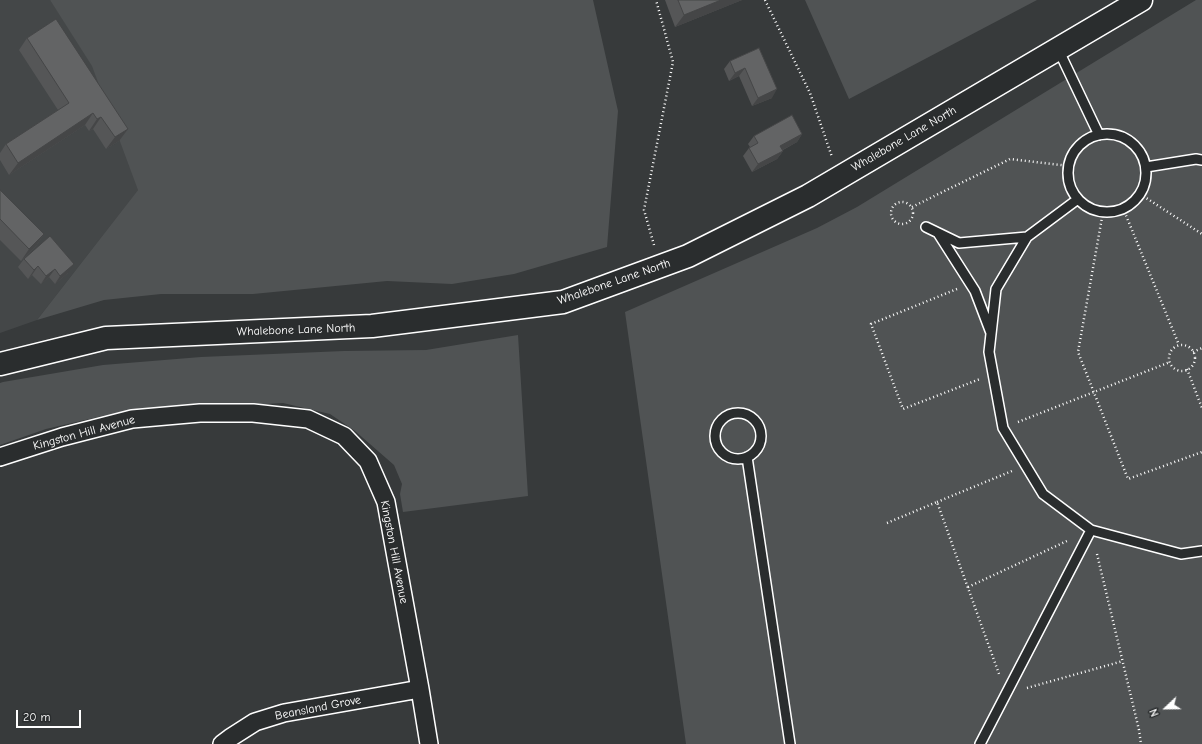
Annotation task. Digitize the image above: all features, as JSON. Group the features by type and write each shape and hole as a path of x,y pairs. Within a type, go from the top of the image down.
{"main road":[{"name":"Whalebone Lane North","path":"0,364 106,338 372,326 563,302 688,256 808,196 1141,0"}],"street":[{"name":"Kingston Hill Avenue","path":"0,457 62,437 132,419 200,413 253,412 308,419 344,436 368,461 386,502 429,744"},
{"name":"Beansland Grove","path":"222,744 254,722 284,712 420,689"}],"lane":[{"path":"1058,49 1099,135"},
{"path":"1099,135 1119,136 1131,142 1140,152 1146,167 1146,181 1140,194 1131,204 1117,211 1103,212 1094,210 1078,199 1071,188 1068,175 1069,166 1074,153 1080,146 1091,138 1099,135"},
{"path":"1146,167 1196,159 1202,160"},
{"path":"1078,199 1027,237 996,289 989,352 1003,428 1043,494 1091,530 1181,554 1202,551"},
{"path":"926,227 959,242 1027,237"},
{"path":"938,233 975,291 991,334"},
{"path":"739,412 747,414 755,420 760,427 760,444 754,453 747,457 738,459 730,458 723,454 716,444 716,428 724,417 731,413 739,412"},
{"path":"747,457 790,744"},
{"path":"980,744 1091,530"}],"path":[{"path":"656,0 673,62 644,210 661,266"},
{"path":"764,0 810,93 839,178"},
{"path":"912,207 1010,159 1069,166"},
{"path":"1140,194 1202,234"},
{"path":"902,201 912,207 912,218 907,223 899,224 892,220 890,211 894,204 902,201"},
{"path":"1123,208 1178,345"},
{"path":"1103,212 1078,352 1128,479 1202,452"},
{"path":"970,284 871,324 903,409 993,374"},
{"path":"1178,345 1186,346 1193,352 1193,363 1187,369 1177,369 1170,362 1170,354 1174,347 1178,345"},
{"path":"1193,352 1202,348"},
{"path":"1003,428 1170,362"},
{"path":"1187,369 1202,408"},
{"path":"887,523 1026,466"},
{"path":"936,502 1006,694 1123,661"},
{"path":"968,588 1091,530 1140,730 1141,744"}],"shaded area":[{"path":"0,0 51,1 93,66 139,189 37,320 0,333"},
{"path":"50,0 593,0 618,111 607,247 514,274 452,284 387,281 253,294 161,294 104,300 37,320 138,190 92,66"},
{"path":"805,0 1037,0 849,99"},
{"path":"1196,0 1202,0 1202,744 686,744 625,312 817,228 857,207"},
{"path":"518,335 528,496 403,512 400,494 402,484 394,465 355,431 330,414 283,403 120,412 46,429 0,445 0,383 3,382 103,365 201,357 344,351 426,350"}],"building":[{"path":"678,0 721,0 684,15"},
{"path":"56,19 128,129 115,137 101,117 97,119 93,113 18,163 6,144 69,103 27,38"},
{"path":"759,48 777,89 758,98 745,68 735,73 730,61"},
{"path":"792,115 802,134 780,146 783,151 758,164 749,148 758,143 754,136"},
{"path":"0,190 44,234 29,249 0,219"},
{"path":"50,236 74,264 60,276 55,269 46,276 38,266 34,270 24,259"}]}
